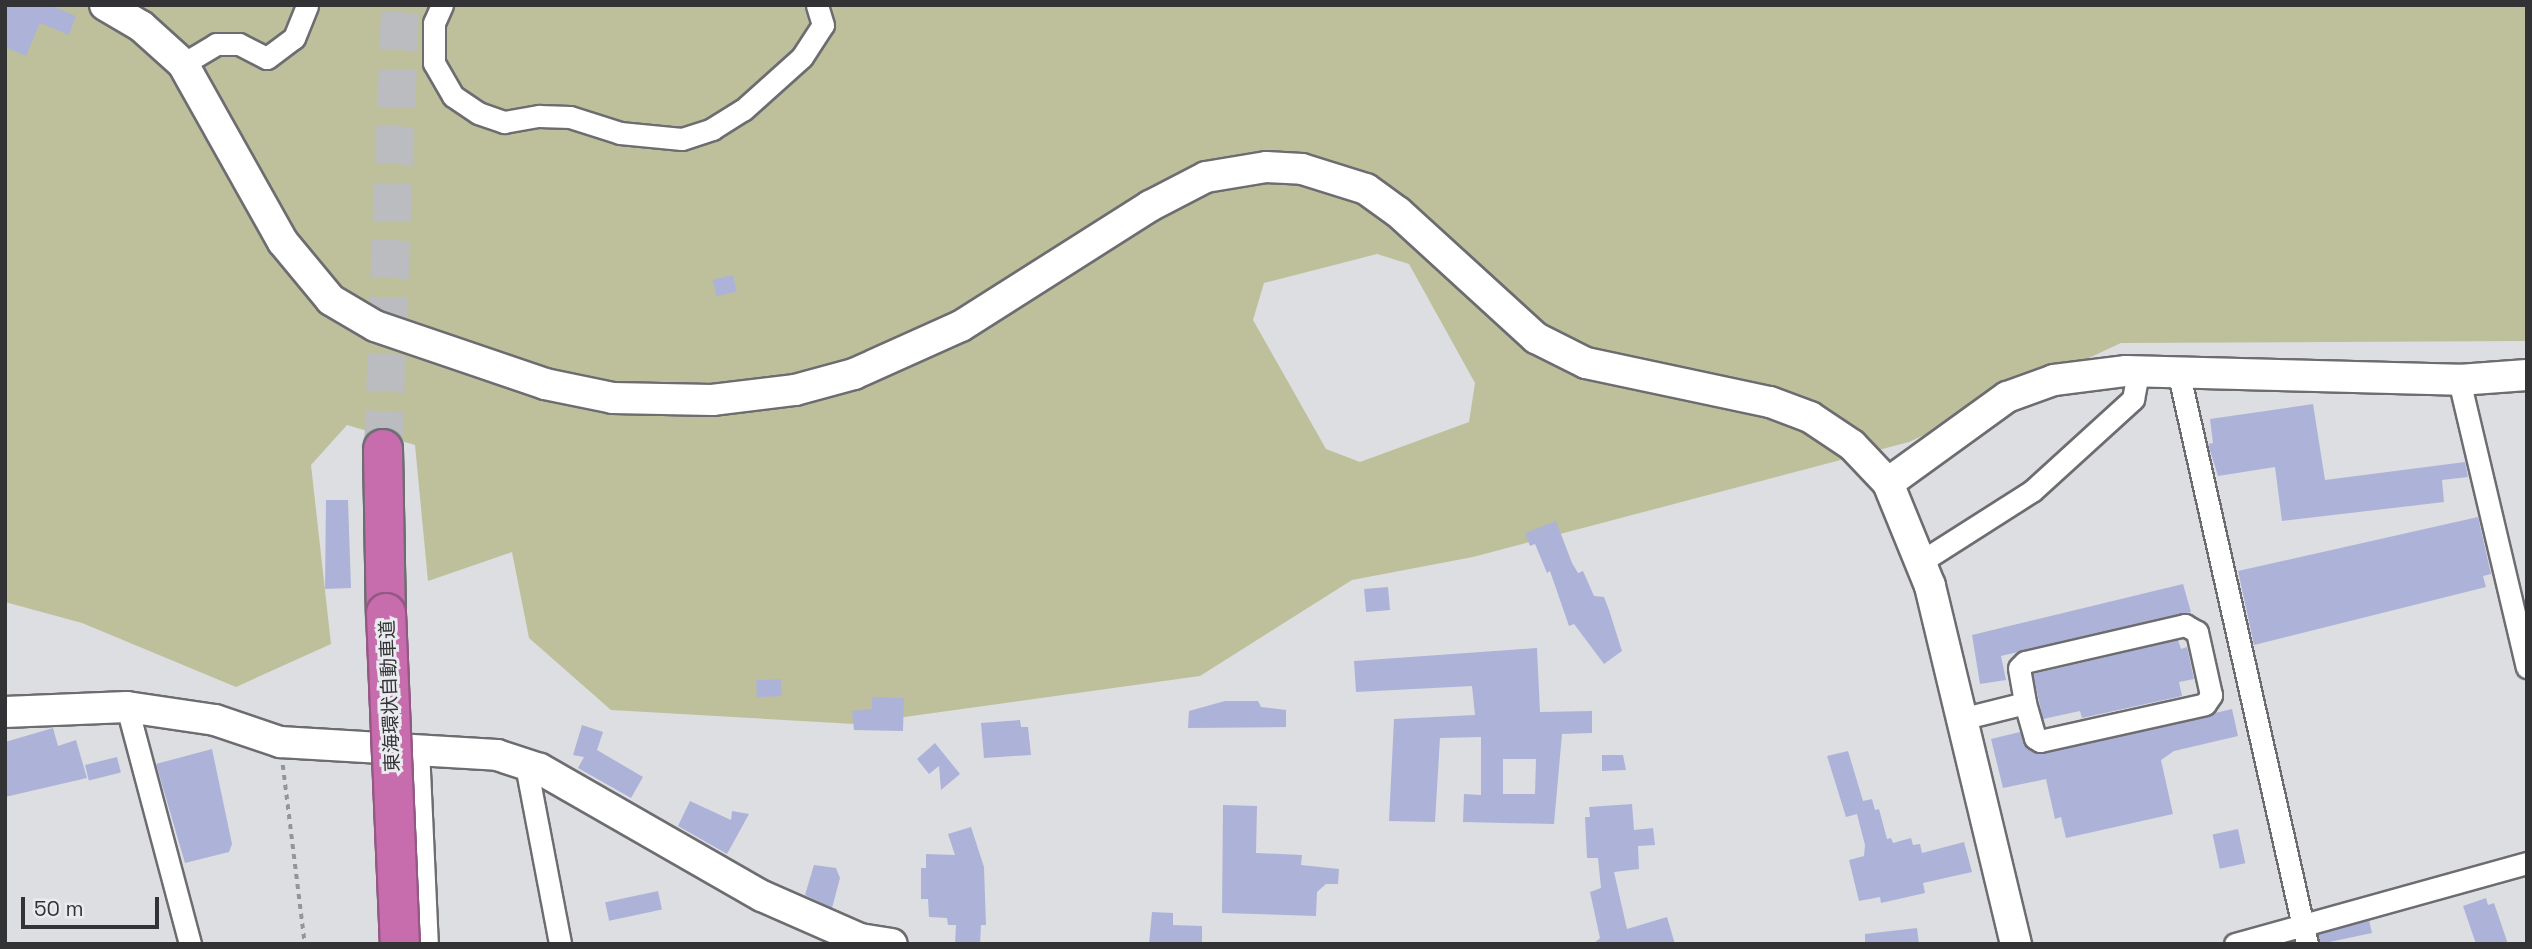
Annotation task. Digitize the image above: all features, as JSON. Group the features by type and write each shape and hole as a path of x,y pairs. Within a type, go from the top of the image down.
{"highway":[{"name":"東海環状自動車道","path":"383,449 386,613 400,944"}],"street":[{"path":"105,5 141,26 183,64 283,242 331,300 375,326 545,384 613,398 712,400 795,390 910,353 961,326 1150,206 1206,177 1266,167 1302,169 1366,190 1398,212 1536,338 1586,363 1770,402 1810,417 1852,445 1888,483 1922,561 2016,944"},
{"path":"183,64 216,44 239,44 267,58 294,38 307,5"},
{"path":"442,5 434,23 434,63 453,96 478,113 504,122 539,116 570,117 620,133 682,139 712,129 743,110 802,57 823,25 817,5"},
{"path":"1888,483 2007,397 2054,380 2138,373 2459,380 2527,375"},
{"path":"1922,561 2032,491 2133,399 2138,373"},
{"path":"2179,375 2307,944"},
{"path":"2459,380 2527,667"},
{"path":"2185,625 2197,632 2211,695 2205,704 2040,741 2035,738 2025,703 2019,668 2025,662 2185,625"},
{"path":"1961,719 2025,703"},
{"path":"127,707 190,944"},
{"path":"5,712 127,707 215,720 280,742 497,755 526,765 762,896 859,941 892,944"},
{"path":"418,749 427,944"},
{"path":"526,765 560,944"},
{"path":"2235,944 2302,922 2527,863"}],"path":[{"path":"280,742 305,944"}],"green space":[{"path":"5,5 2527,5 2527,341 2121,343 1909,442 1473,557 1352,580 1200,676 854,724 611,710 529,638 512,552 428,581 415,445 347,425 311,465 331,644 236,687 82,623 5,602","holes":["1377,254 1409,264 1475,383 1469,422 1360,462 1326,449 1253,320 1264,283"]}],"building":[{"path":"5,5 49,5 76,16 69,35 40,23 26,56 5,47"},
{"path":"733,275 737,292 716,296 713,280"},
{"path":"2313,404 2325,480 2465,462 2468,477 2442,480 2444,502 2282,521 2275,467 2218,476 2208,444 2213,443 2210,419"},
{"path":"326,500 348,500 351,588 325,589"},
{"path":"2478,517 2491,574 2483,576 2486,587 2254,645 2238,571"},
{"path":"1556,521 1572,563 1578,573 1583,571 1594,596 1604,597 1609,610 1622,651 1604,664 1574,624 1569,626 1550,571 1547,573 1535,544 1530,546 1525,533"},
{"path":"2183,584 2191,612 2001,656 2006,680 1980,684 1972,635"},
{"path":"1388,587 1390,610 1366,612 1364,589"},
{"path":"2178,640 2181,649 2187,647 2194,679 2179,682 2182,696 2082,718 2080,711 2043,719 2033,674"},
{"path":"1537,648 1540,712 1592,711 1592,733 1562,734 1554,824 1463,822 1464,794 1481,795 1481,737 1440,738 1435,822 1389,821 1394,719 1475,715 1472,686 1356,692 1354,661","holes":["1503,759 1536,759 1535,794 1503,794"]},
{"path":"781,679 782,696 757,697 756,680"},
{"path":"872,697 904,698 903,731 854,730 852,711 872,709"},
{"path":"1225,701 1258,701 1261,707 1286,710 1286,727 1188,728 1189,711"},
{"path":"2232,709 2238,736 2174,751 2161,760 2173,814 2066,838 2061,817 2055,819 2046,779 2003,788 1991,739 2020,732 2028,749 2043,754"},
{"path":"1020,720 1021,727 1028,727 1031,755 984,758 981,723"},
{"path":"582,725 603,732 597,750 643,777 631,798 578,768 584,757 573,755"},
{"path":"53,728 58,746 76,740 87,778 5,797 5,742"},
{"path":"935,743 960,774 941,790 939,766 929,774 917,759"},
{"path":"212,749 232,844 229,852 185,863 156,764"},
{"path":"1848,751 1863,801 1872,799 1875,810 1879,809 1887,839 1891,838 1893,843 1911,838 1913,845 1920,844 1922,853 1964,842 1972,872 1923,883 1925,893 1881,903 1880,897 1859,901 1849,860 1864,856 1865,845 1857,814 1846,817 1827,756"},
{"path":"1602,755 1623,755 1626,770 1602,771"},
{"path":"117,757 121,773 89,781 85,765"},
{"path":"690,801 731,820 732,811 749,814 727,854 678,826"},
{"path":"1632,804 1634,830 1653,828 1655,845 1638,846 1639,869 1614,872 1627,929 1667,917 1675,944 1593,944 1600,938 1590,892 1601,888 1598,858 1587,858 1585,817 1590,817 1589,807"},
{"path":"1223,805 1257,806 1256,853 1302,855 1301,865 1339,869 1338,884 1326,884 1317,892 1316,916 1222,913"},
{"path":"971,827 984,867 986,925 981,925 980,944 955,944 956,925 948,925 947,918 929,917 928,899 921,899 921,868 926,868 926,854 955,855 948,834"},
{"path":"2238,829 2245,863 2220,869 2213,834"},
{"path":"814,865 836,868 840,878 832,908 805,895"},
{"path":"658,891 662,910 609,921 605,902"},
{"path":"2486,898 2488,905 2494,903 2508,944 2476,944 2463,906"},
{"path":"1152,912 1173,913 1173,925 1202,926 1202,944 1149,944"},
{"path":"2369,920 2372,933 2320,944 2318,934"},
{"path":"1917,928 1919,944 1865,944 1865,934"}],"tunnel":[{"path":"383,449 400,5"}]}
